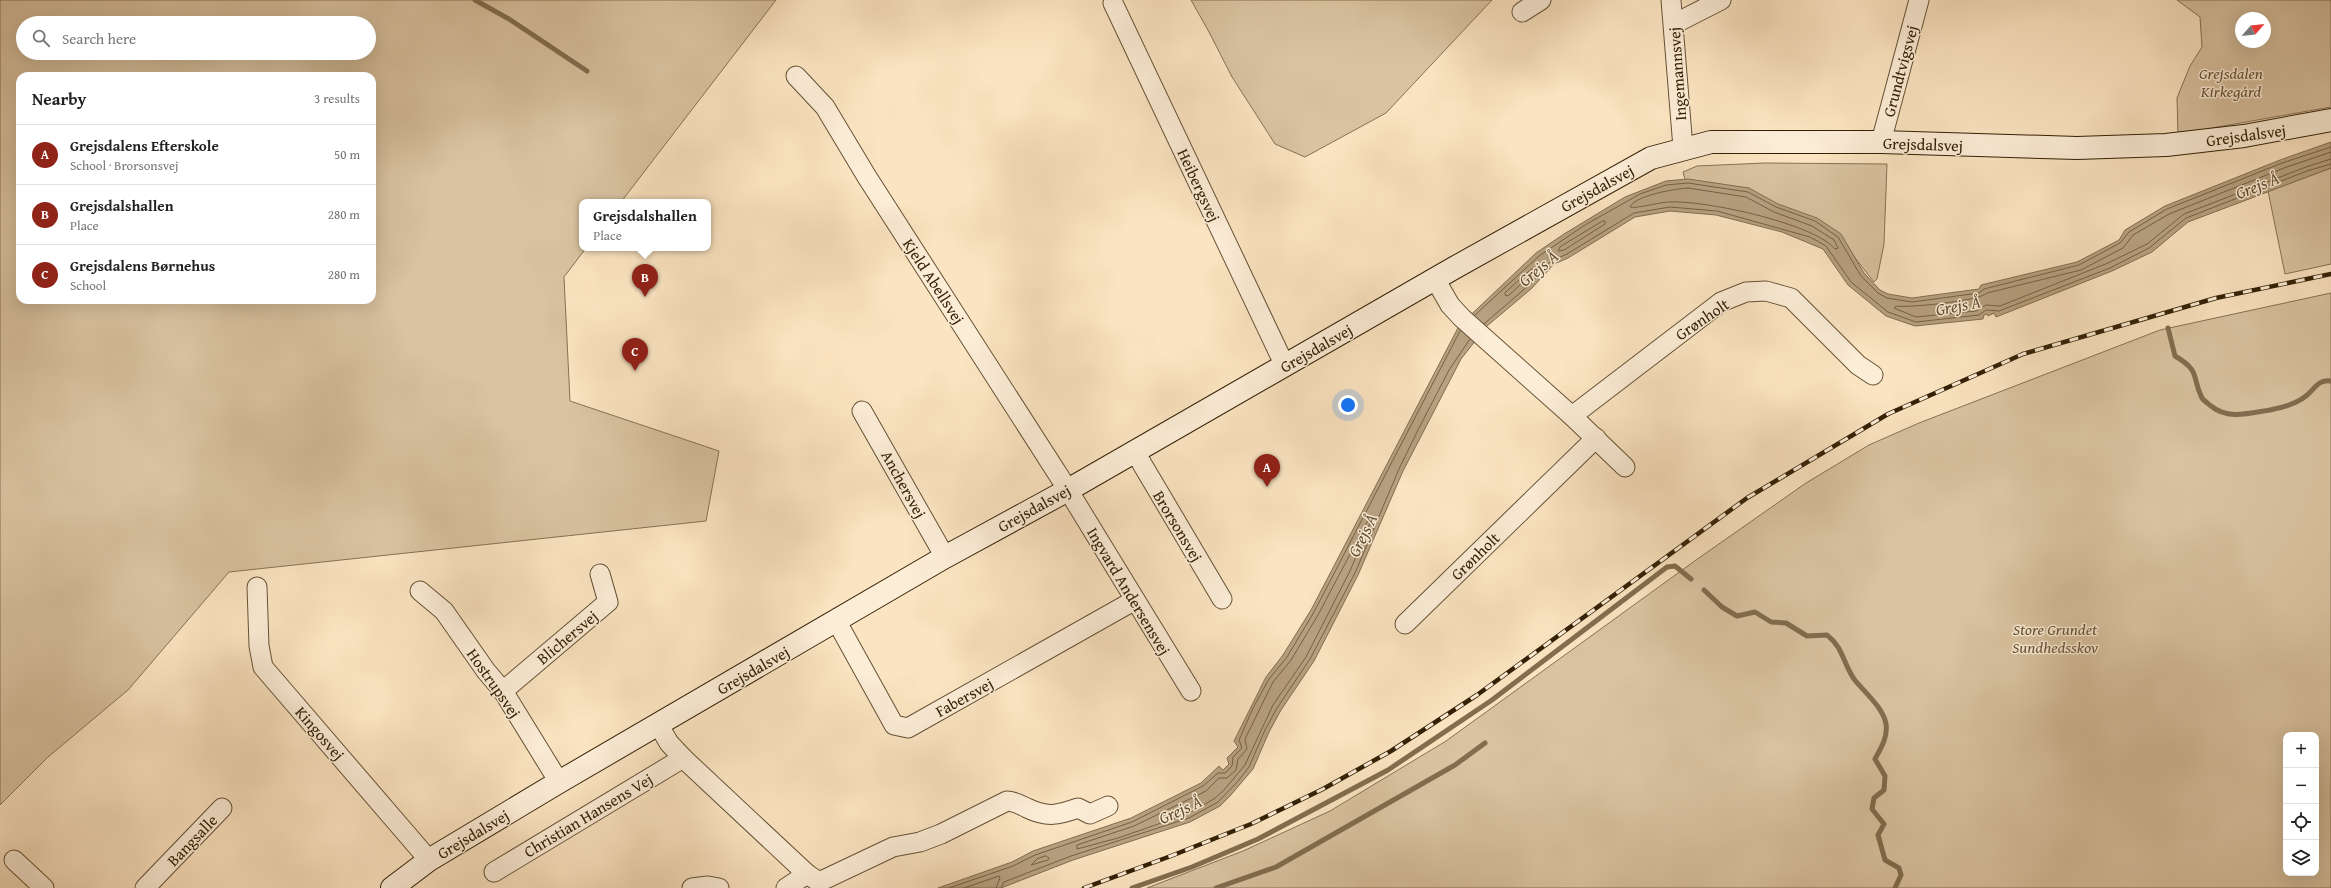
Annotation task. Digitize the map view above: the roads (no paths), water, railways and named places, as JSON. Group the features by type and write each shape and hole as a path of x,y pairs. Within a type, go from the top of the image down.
{"street":[{"path":"1522,12 1541,0"},
{"name":"Ingemannsvej","path":"1671,0 1683,148"},
{"path":"1674,24 1721,0"},
{"name":"Grundtvigsvej","path":"1881,142 1919,0"},
{"name":"Heibergsvej","path":"1113,3 1285,366"},
{"name":"Kjeld Abellsvej","path":"796,76 825,107 867,177 1068,490"},
{"name":"Grejsdalsvej","path":"392,888 429,860 559,782 837,622 945,557 1068,490 1435,279 1651,158 1683,148 1711,142 1881,142 2077,148 2166,145 2244,136 2331,120"},
{"path":"1435,279 1450,305 1462,318 1572,416 1626,467"},
{"name":"Grønholt","path":"1572,416 1722,302 1746,292 1766,290 1791,298 1858,365 1873,376"},
{"name":"Anchersvej","path":"862,411 945,557"},
{"name":"Grønholt","path":"1406,624 1596,438"},
{"name":"Brorsonsvej","path":"1135,452 1222,599"},
{"name":"Ingvard Andersensvej","path":"1068,490 1191,691"},
{"name":"Blichersvej","path":"503,692 608,602 600,574"},
{"name":"Kingosvej","path":"257,587 259,646 263,666 429,860"},
{"name":"Hostrupsvej","path":"420,591 444,611 486,671 503,692 559,782"},
{"name":"Fabersvej","path":"837,622 894,725 908,728 1135,600"},
{"path":"658,724 669,743 683,758 808,874 819,882 893,847 920,842 941,834 1007,801 1012,801 1034,811 1055,816 1078,808 1090,814 1108,806"},
{"name":"Christian Hansens Vej","path":"494,872 683,758"},
{"name":"Bangsalle","path":"145,888 222,808"},
{"path":"14,860 44,888"},
{"path":"786,888 808,874"},
{"path":"692,888 708,886 719,888"}],"water":[{"name":"Grejs Å","path":"2331,142 2331,168 2188,222 2152,252 2112,271 1996,317 1994,313 1988,316 1987,314 1984,315 1983,319 1915,326 1886,316 1848,285 1823,249 1782,232 1716,215 1670,211 1635,217 1568,258 1554,264 1531,289 1487,326 1461,359 1403,471 1358,575 1314,661 1281,710 1269,732 1253,769 1220,806 1190,822 1073,860 1001,888 938,888 1012,862 1033,851 1131,818 1201,783 1219,766 1223,770 1229,764 1227,758 1238,747 1234,741 1266,677 1283,655 1311,610 1459,326 1536,253 1625,197 1666,181 1688,179 1749,188 1778,204 1817,218 1841,234 1864,273 1880,290 1888,294 1912,298 1979,289 1981,285 2077,262 2119,240 2125,230 2165,206 2280,160"}],"waterway":[{"path":"475,0 509,19 587,71"},
{"path":"2168,328 2175,356 2189,366 2193,371 2202,398 2211,406 2225,413 2247,414 2284,407 2302,399 2320,383 2331,381"},
{"path":"1132,888 1192,867 1258,839 1388,770 1492,700 1667,567 1675,566 1691,579"},
{"path":"1704,590 1722,607 1737,616 1755,612 1771,622 1786,623 1807,636 1827,635 1840,650 1854,679 1873,700 1881,712 1886,724 1886,733 1884,742 1875,759 1885,776 1884,790 1874,798 1872,809 1884,824 1878,835 1885,860 1899,868 1901,875 1895,888"},
{"path":"1216,888 1276,867 1455,765 1485,743"}],"railway":[{"path":"1084,888 1171,856 1251,824 1323,789 1391,751 1477,695 1747,498 1888,414 2023,354 2216,298 2331,274"}],"place":[{"name":"Grejsdalshallen","path":"645,297"},
{"name":"Grejsdalens Børnehus","path":"635,371"},
{"name":"Grejsdalens Efterskole","path":"1267,487"}],"park label":[{"name":"Grejsdalen Kirkegård","path":"2231,82"},
{"name":"Store Grundet Sundhedsskov","path":"2055,638"}]}
